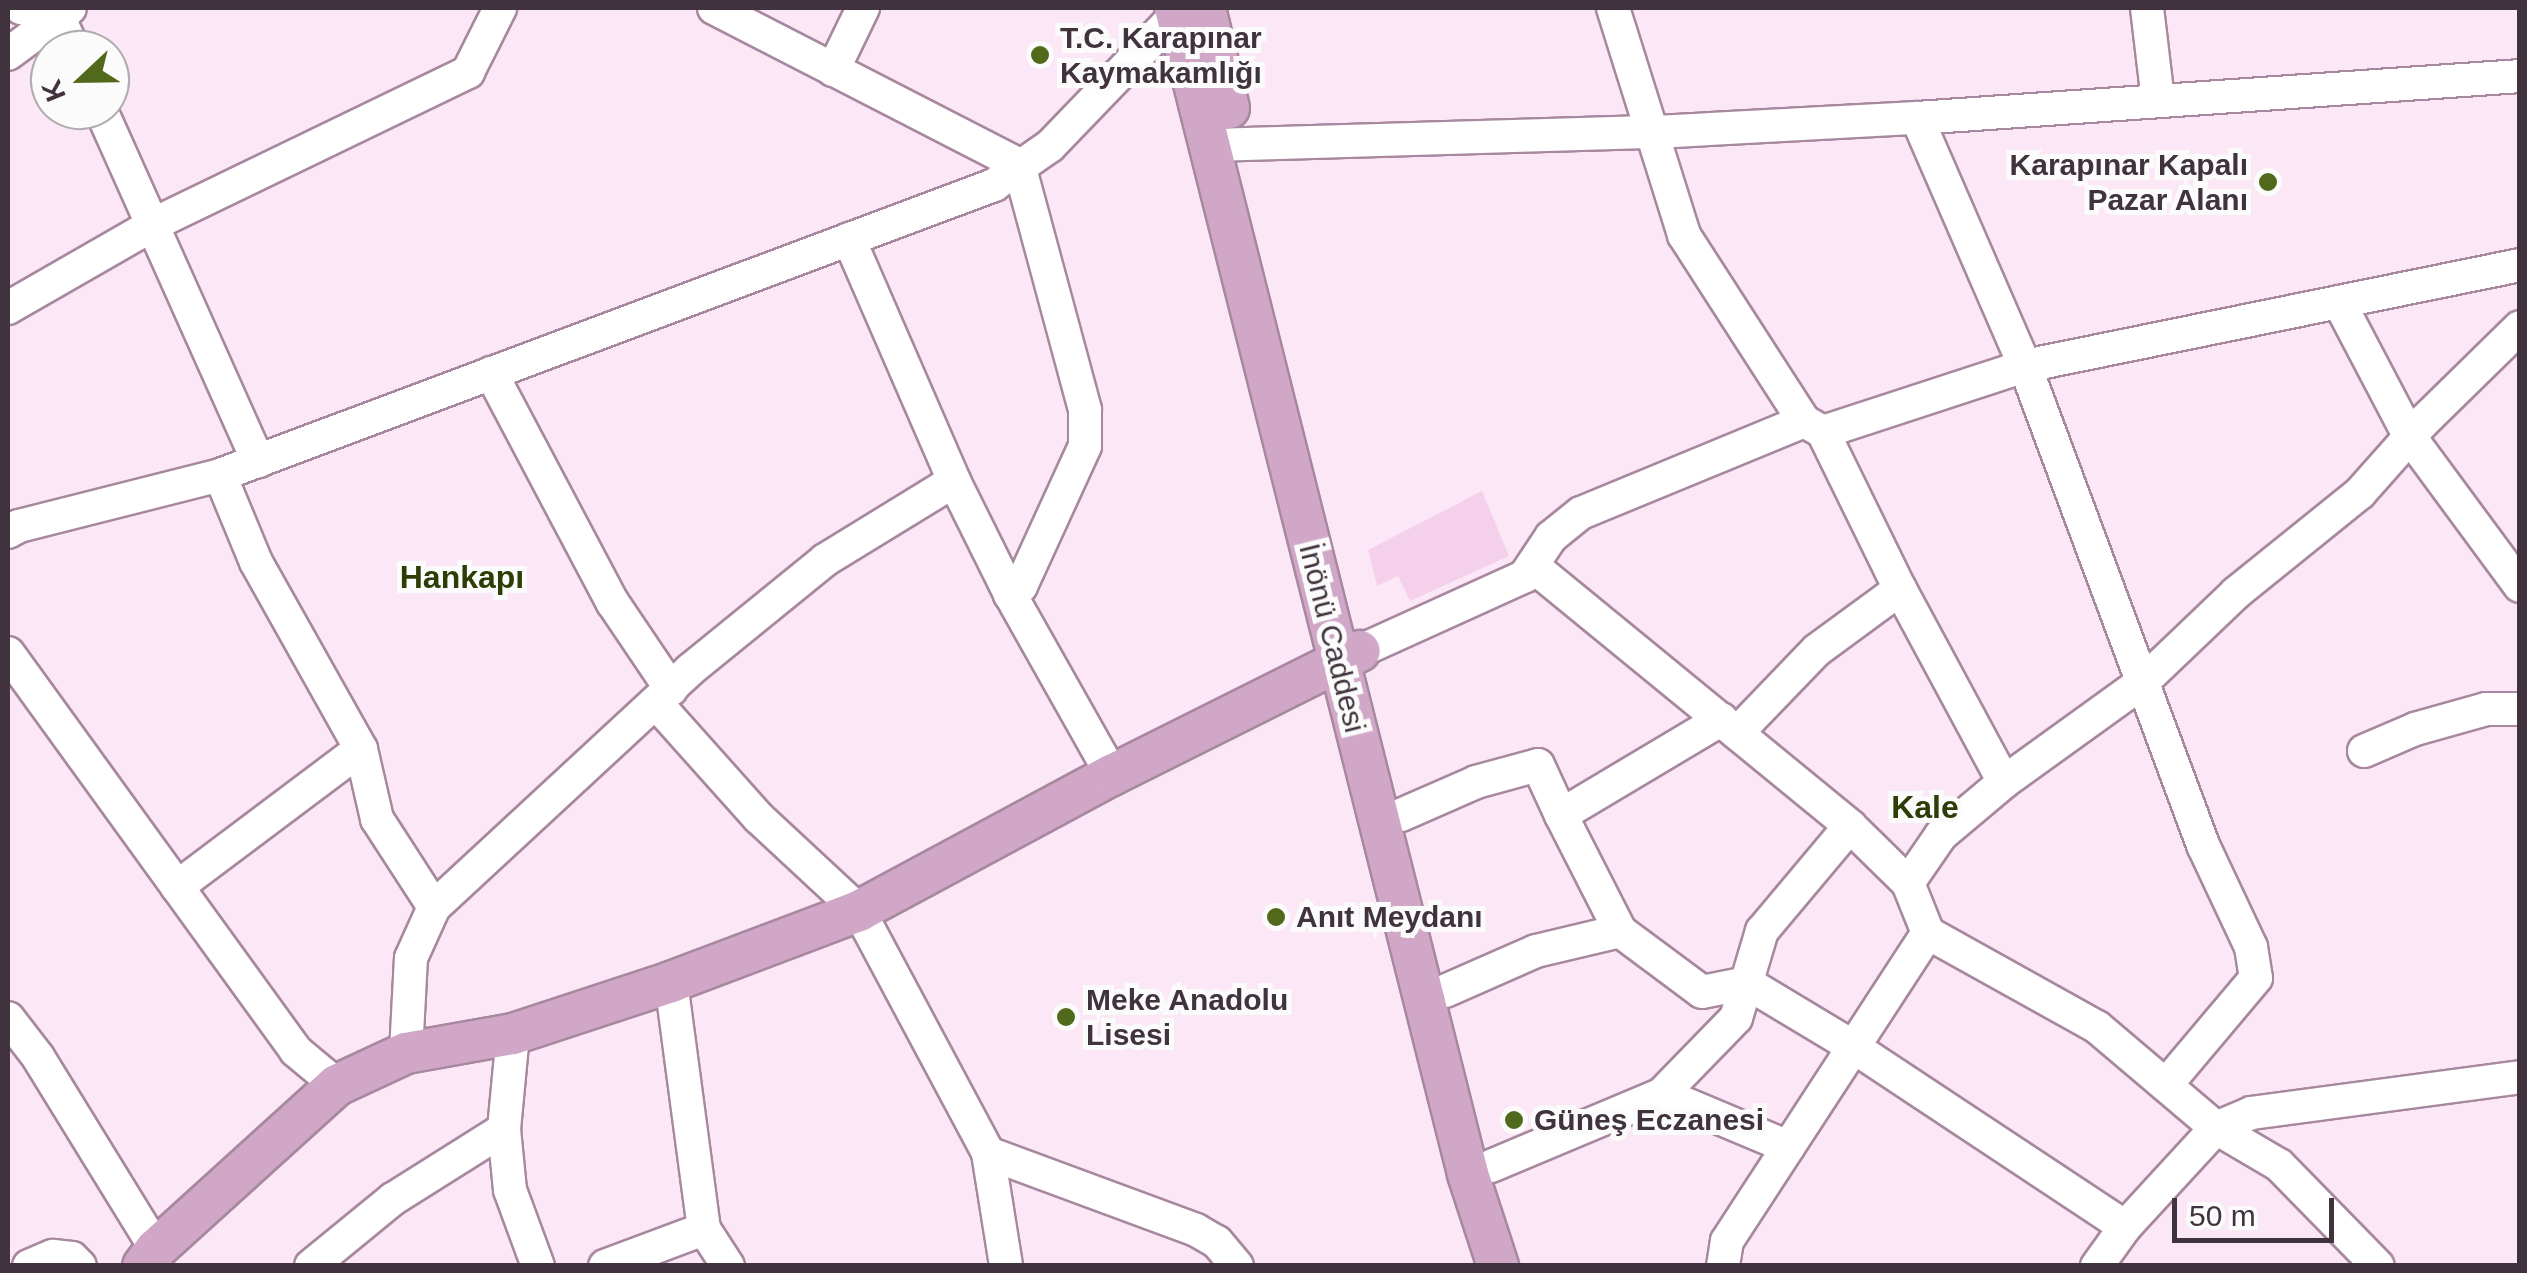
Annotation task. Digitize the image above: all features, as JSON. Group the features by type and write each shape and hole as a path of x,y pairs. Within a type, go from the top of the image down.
{"main road":[{"name":"İnönü Caddesi","path":"1185,10 1225,144 1349,656 1468,1174 1498,1266"},
{"name":"İnönü Caddesi","path":"1349,656 1401,815 1444,991 1522,1266"},
{"path":"150,1257 337,1085 406,1053 513,1034 671,982 859,911 1112,775 1349,656"}],"street":[{"path":"21,8 64,12"},
{"path":"8,308 154,224 468,72 500,8"},
{"path":"714,8 1019,165 1086,410 1085,446 1021,586 1010,594"},
{"path":"833,70 864,8"},
{"path":"1614,8 1656,132 1684,235 1814,426 2004,782"},
{"path":"2147,8 2158,100"},
{"path":"8,532 220,475 994,185 1050,146 1185,10"},
{"path":"8,54 64,12"},
{"path":"1225,144 1656,132 2520,76"},
{"path":"1917,118 2025,366 2204,845 2251,946 2256,978 2166,1085"},
{"path":"111,130 258,461"},
{"path":"849,239 954,481 1010,594 1112,775"},
{"path":"1349,656 1524,576 1534,567 1551,537 1581,513 1814,426 2025,366 2520,264"},
{"path":"2339,302 2410,437 2520,586"},
{"path":"1908,882 1941,835 2004,782 2144,682 2236,592 2360,493 2520,327"},
{"path":"491,373 664,697 759,818 859,911 988,1152 1006,1266"},
{"path":"220,475 256,562 361,749 378,818 434,907"},
{"path":"406,1053 411,958 434,907 664,697 825,560 954,481"},
{"path":"1534,567 1850,826 1908,882 1928,933 2097,1027 2216,1128 2278,1165 2378,1266"},
{"path":"1561,814 1730,726 1817,650 1900,588"},
{"path":"8,653 296,1051 337,1085"},
{"path":"2364,751 2415,729 2486,709 2520,709"},
{"path":"176,886 361,749"},
{"path":"1401,815 1476,782 1538,765 1620,932 1702,992 1747,983 1855,1048 2125,1227"},
{"path":"1491,1166 1662,1094 1736,1018 1762,931 1850,826"},
{"path":"1444,991 1536,950 1620,932"},
{"path":"1722,1265 1727,1241 1928,933"},
{"path":"671,982 704,1229 728,1266"},
{"path":"8,1018 38,1057 150,1257"},
{"path":"513,1034 504,1129 510,1190 538,1266"},
{"path":"2096,1266 2125,1227 2216,1128 2252,1113 2520,1077"},
{"path":"1662,1094 1788,1146"},
{"path":"311,1266 393,1200 504,1129"},
{"path":"988,1152 1196,1230 1217,1242 1237,1266"},
{"path":"605,1266 704,1229"},
{"path":"30,1266 53,1256 72,1258 80,1266"}],"shaded area":[{"path":"1482,491 1509,556 1410,601 1398,576 1377,586 1368,550"}],"place":[{"name":"T.C. Karapınar Kaymakamlığı","path":"1040,55"},
{"name":"Karapınar Kapalı Pazar Alanı","path":"2268,182"},
{"name":"Anıt Meydanı","path":"1276,917"},
{"name":"Meke Anadolu Lisesi","path":"1066,1017"},
{"name":"Güneş Eczanesi","path":"1514,1120"}],"district":[{"name":"Hankapı","path":"462,577"},
{"name":"Kale","path":"1925,807"}]}
